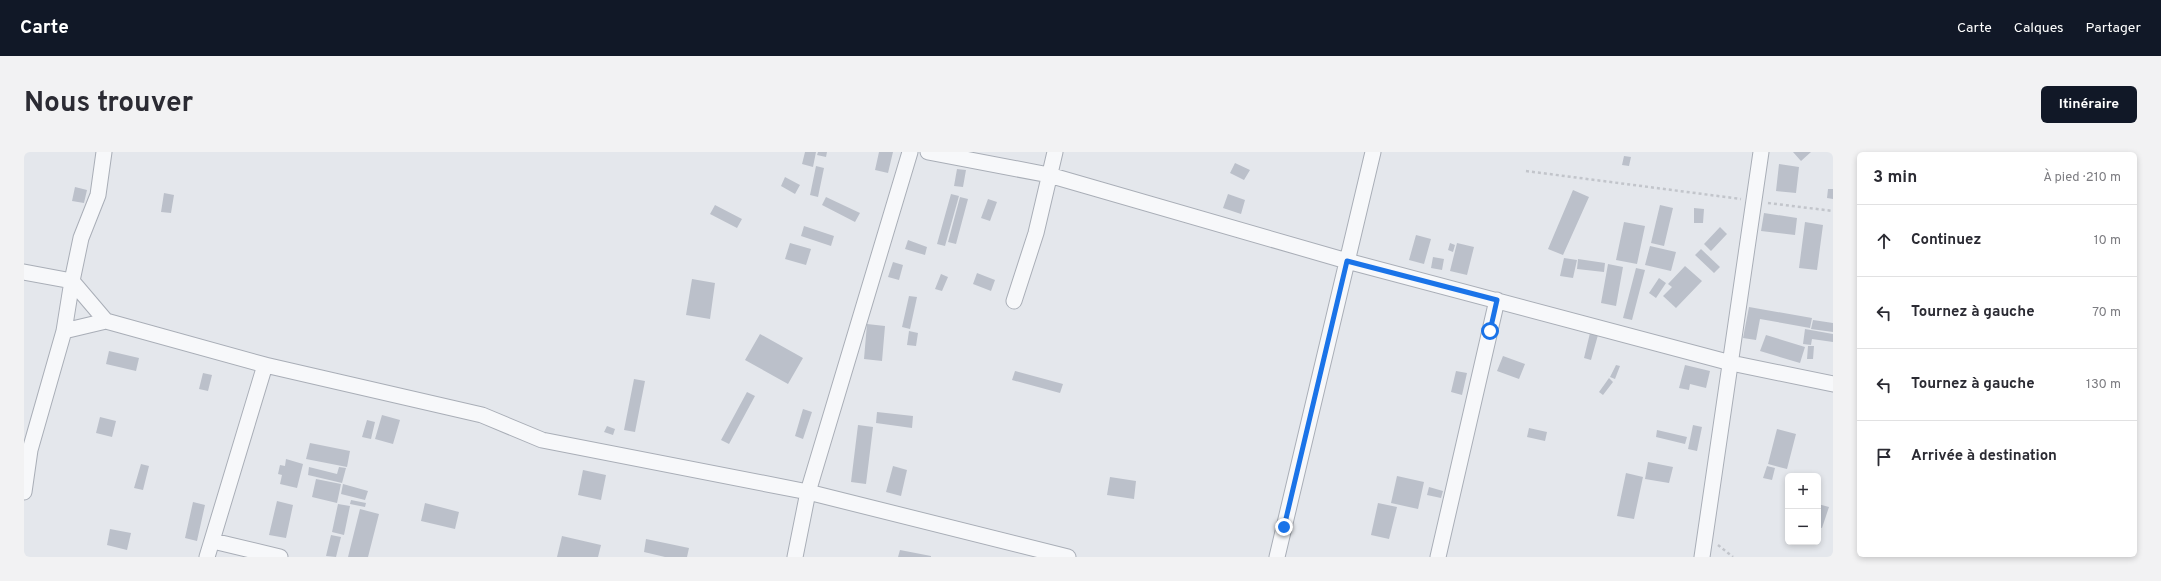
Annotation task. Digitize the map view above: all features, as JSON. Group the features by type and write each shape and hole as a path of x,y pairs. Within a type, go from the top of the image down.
{"street":[{"path":"24,492 30,450 64,331 81,238 98,195 104,152"},
{"path":"795,557 808,492 910,152"},
{"path":"928,152 1049,175 1347,261 1731,363 1833,384"},
{"path":"1014,301 1036,232 1055,152"},
{"path":"1277,557 1373,152"},
{"path":"1702,557 1761,152"},
{"path":"24,272 72,281 106,321"},
{"path":"1438,557 1497,300"},
{"path":"64,331 106,321 265,365 482,415 542,440 808,492 1068,557"},
{"path":"207,557 265,365"},
{"path":"213,541 280,557"}],"path":[{"path":"1526,171 1833,211"}],"building":[{"path":"805,152 816,152 813,167 802,164"},
{"path":"818,152 827,152 826,157 817,155"},
{"path":"879,152 893,152 888,173 875,170"},
{"path":"1793,152 1811,152 1801,161"},
{"path":"1624,156 1631,157 1629,166 1622,165"},
{"path":"1235,163 1250,170 1244,180 1230,173"},
{"path":"1779,164 1799,167 1796,193 1776,191"},
{"path":"816,166 824,168 818,197 810,195"},
{"path":"957,169 966,170 963,187 954,186"},
{"path":"785,177 800,185 795,194 781,186"},
{"path":"75,187 87,190 84,203 72,201"},
{"path":"1828,189 1833,189 1833,199 1827,198"},
{"path":"1573,190 1589,197 1563,255 1548,249"},
{"path":"164,193 174,195 171,213 161,212"},
{"path":"951,194 959,196 945,246 937,244"},
{"path":"1228,194 1245,200 1241,214 1223,208"},
{"path":"826,197 860,213 855,222 822,205"},
{"path":"960,197 968,199 956,244 948,242"},
{"path":"988,199 997,202 990,221 981,218"},
{"path":"715,205 742,219 737,228 710,214"},
{"path":"1660,205 1673,208 1664,246 1651,243"},
{"path":"1694,208 1704,209 1703,223 1694,223"},
{"path":"1764,213 1797,218 1795,235 1761,231"},
{"path":"1624,222 1645,226 1637,264 1616,260"},
{"path":"1805,222 1823,225 1817,270 1799,268"},
{"path":"804,226 834,236 831,246 801,236"},
{"path":"1720,227 1727,234 1711,251 1704,244"},
{"path":"1416,235 1431,239 1424,264 1409,260"},
{"path":"908,240 927,247 925,255 905,249"},
{"path":"790,243 811,249 806,265 785,259"},
{"path":"1450,243 1455,245 1453,252 1448,250"},
{"path":"1457,243 1474,247 1467,275 1450,271"},
{"path":"1650,246 1676,252 1671,271 1645,265"},
{"path":"1701,249 1720,267 1714,273 1695,255"},
{"path":"1433,257 1444,259 1442,270 1431,268"},
{"path":"1564,258 1577,260 1573,278 1560,276"},
{"path":"1578,259 1605,263 1604,272 1577,269"},
{"path":"893,262 903,265 899,280 888,277"},
{"path":"1608,264 1623,267 1616,306 1601,303"},
{"path":"1685,266 1702,281 1676,308 1663,296 1672,287 1668,284"},
{"path":"1636,268 1645,270 1632,320 1623,318"},
{"path":"977,273 995,280 991,291 973,284"},
{"path":"941,274 948,277 942,291 935,289"},
{"path":"1659,278 1666,283 1656,298 1649,293"},
{"path":"692,279 715,283 710,319 686,315"},
{"path":"909,296 917,297 910,329 902,327"},
{"path":"1749,307 1812,318 1810,328 1760,319 1756,340 1743,338"},
{"path":"1813,320 1833,323 1833,332 1811,329"},
{"path":"867,324 885,326 882,361 864,359"},
{"path":"1805,329 1833,334 1833,342 1812,339 1811,345 1803,344"},
{"path":"909,331 918,333 916,346 907,345"},
{"path":"1590,333 1598,335 1591,360 1584,358"},
{"path":"760,334 803,358 788,384 745,360"},
{"path":"1766,335 1805,347 1800,363 1760,351"},
{"path":"1808,346 1814,346 1813,359 1807,359"},
{"path":"109,351 139,358 136,371 106,364"},
{"path":"1503,356 1525,364 1519,379 1497,371"},
{"path":"1616,365 1620,366 1615,379 1610,377"},
{"path":"1685,365 1710,371 1706,388 1690,384 1689,390 1679,388"},
{"path":"1015,371 1063,384 1060,393 1012,380"},
{"path":"1456,371 1467,373 1462,395 1451,392"},
{"path":"203,373 212,375 208,391 199,389"},
{"path":"1609,378 1613,382 1603,395 1599,392"},
{"path":"634,379 645,381 635,432 624,430"},
{"path":"747,392 755,396 729,444 721,440"},
{"path":"803,409 812,412 803,439 795,436"},
{"path":"877,412 913,416 912,428 876,423"},
{"path":"382,415 400,420 393,444 375,439"},
{"path":"100,417 116,421 112,437 96,433"},
{"path":"367,420 375,422 371,439 362,437"},
{"path":"858,425 873,427 866,484 851,482"},
{"path":"1693,425 1702,427 1697,451 1688,449"},
{"path":"607,426 615,429 613,435 604,432"},
{"path":"1529,428 1547,432 1545,441 1527,437"},
{"path":"1777,429 1796,434 1787,469 1768,464"},
{"path":"1657,430 1687,437 1685,444 1656,437"},
{"path":"310,443 350,451 347,467 306,459"},
{"path":"286,459 303,464 297,488 280,484 282,475 278,474 280,465 285,466"},
{"path":"1648,462 1673,467 1669,483 1645,479"},
{"path":"141,464 149,466 143,490 134,488"},
{"path":"893,466 907,470 901,496 886,492"},
{"path":"1767,466 1775,468 1772,480 1763,478"},
{"path":"309,467 337,474 339,467 346,468 342,483 308,475"},
{"path":"583,470 606,475 601,500 578,495"},
{"path":"1626,473 1643,477 1634,519 1617,516"},
{"path":"1397,476 1424,482 1418,509 1391,503"},
{"path":"1110,477 1136,481 1134,499 1107,495"},
{"path":"316,479 341,484 337,503 312,497"},
{"path":"343,484 368,491 365,500 341,494"},
{"path":"1429,487 1443,491 1441,498 1427,495"},
{"path":"351,500 366,503 365,507 350,504"},
{"path":"277,501 293,505 286,538 269,535"},
{"path":"193,502 205,505 197,541 185,538"},
{"path":"425,503 459,512 455,529 421,521"},
{"path":"1378,503 1397,507 1389,539 1371,535"},
{"path":"338,504 350,506 344,535 332,532"},
{"path":"1821,505 1829,507 1821,528"},
{"path":"360,509 379,514 368,557 348,557"},
{"path":"110,529 131,533 127,550 107,545"},
{"path":"331,535 341,537 336,557 326,556"},
{"path":"562,536 601,545 598,557 557,557"},
{"path":"646,539 689,548 687,557 665,557 644,552"},
{"path":"900,550 931,556 931,557 898,557"}],"route":[{"path":"1284,527 1347,261 1497,300 1490,331"}]}
